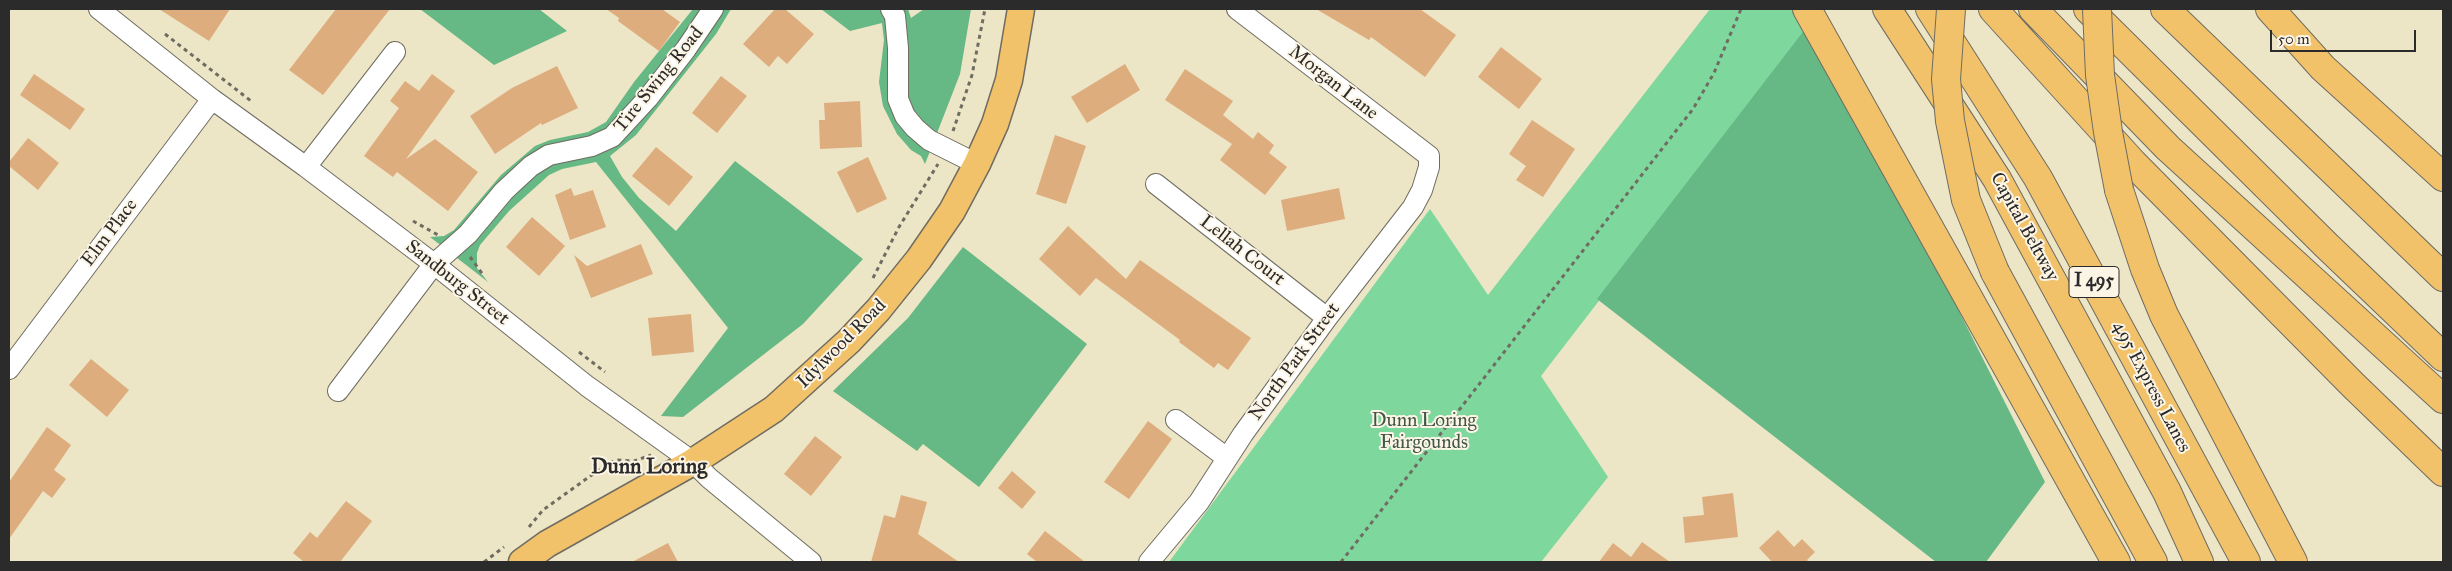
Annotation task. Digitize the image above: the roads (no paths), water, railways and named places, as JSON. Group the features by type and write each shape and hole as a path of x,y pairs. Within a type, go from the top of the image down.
{"highway":[{"path":"1807,9 2116,562"},
{"name":"Capital Beltway","path":"1887,9 1998,179 2163,483 2199,562"},
{"name":"495 Express Lanes","path":"1930,9 2038,178 2246,562"},
{"path":"1951,9 1946,79 1950,121 1966,200 1994,272 2153,562"},
{"path":"1993,9 2132,162 2353,385 2443,472"},
{"path":"2034,9 2168,148 2443,399"},
{"path":"2088,9 2326,245 2443,357"},
{"path":"2097,9 2102,84 2119,190 2145,268 2164,315 2293,562"},
{"path":"2165,9 2443,277"},
{"path":"2270,9 2323,68 2443,177"},
{"path":"2396,231 2443,260"}],"main road":[{"name":"Idylwood Road","path":"517,552 547,544 683,455 774,410 849,341 919,259 952,211 977,164 995,124 1009,80 1021,9"}],"street":[{"name":"Sandburg Street","path":"99,9 212,99 434,264 587,386 683,455 811,562"},
{"name":"Tire Swing Road","path":"338,392 434,264 455,247 504,191 531,166 549,155 592,146 612,137 648,98 686,49 712,9"},
{"path":"891,9 895,16 898,48 898,99 905,116 915,128 944,150 977,164"},
{"name":"Morgan Lane","path":"1237,9 1429,156"},
{"path":"306,167 395,52"},
{"name":"Elm Place","path":"9,369 212,99"},
{"name":"North Park Street","path":"1149,562 1199,502 1327,318 1417,200 1426,179 1429,156"},
{"name":"Lellah Court","path":"1156,184 1327,318"},
{"path":"1176,420 1228,458"}],"district":[{"name":"Dunn Loring","path":"649,468"}],"park label":[{"name":"Dunn Loring Fairgounds","path":"1424,432"}]}
